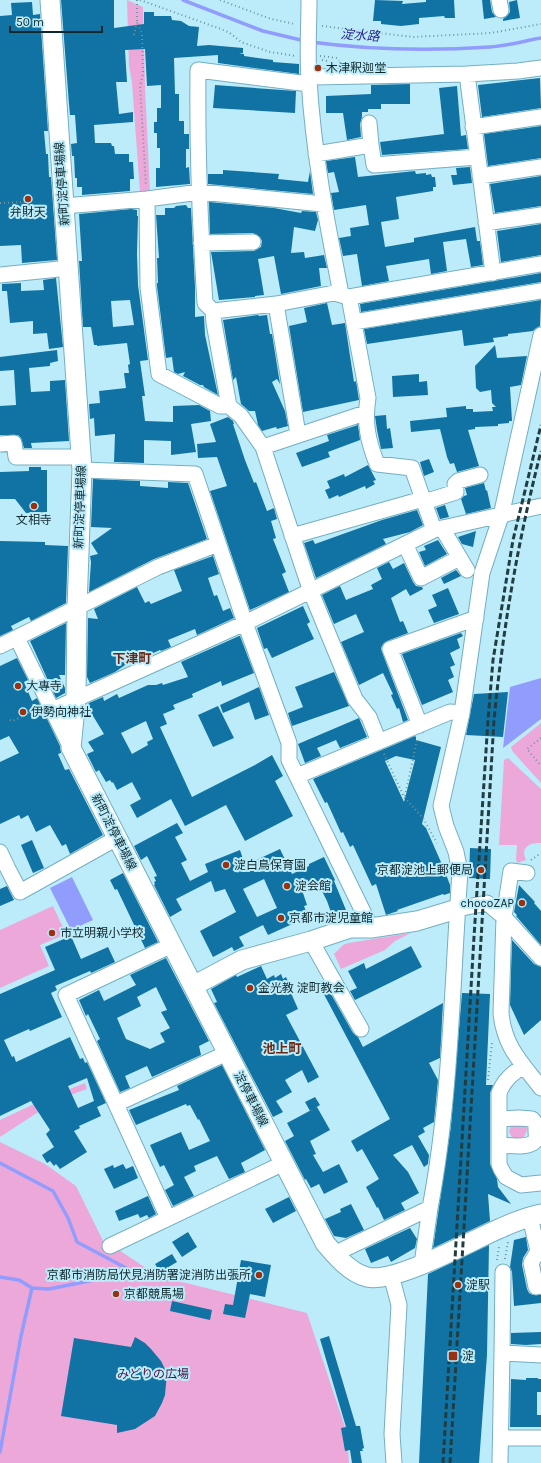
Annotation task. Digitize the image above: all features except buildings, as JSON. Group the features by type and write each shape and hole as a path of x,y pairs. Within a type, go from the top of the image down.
{"main road":[{"name":"新町淀停車場線","path":"50,0 81,464 76,698 71,748 193,986"},
{"path":"193,986 242,960 311,941 350,928 371,928 417,921 457,909"},
{"name":"淀停車場線","path":"193,986 325,1243 334,1254 360,1275 368,1278 380,1278 391,1275 422,1264 501,1228 536,1215"}],"street":[{"path":"309,0 309,80 316,154 323,204 345,296 354,322 368,398 365,413 369,442 377,464 412,468 424,500 438,529 463,564 421,578 404,544"},
{"path":"229,406 213,311 204,303 197,136 198,70 301,83 314,78 467,74 541,68"},
{"path":"467,74 493,273"},
{"path":"473,127 541,117"},
{"path":"369,123 374,165 477,157"},
{"path":"316,154 371,145"},
{"path":"480,176 541,167"},
{"path":"64,206 147,200 200,192 323,204"},
{"path":"147,200 148,287 159,374 220,406 229,406 241,416 263,447 311,592 355,699 369,718 379,742"},
{"path":"486,223 541,215"},
{"path":"201,243 253,242"},
{"path":"213,311 276,304 334,293 345,296 541,264"},
{"path":"0,275 69,268"},
{"path":"354,322 541,291"},
{"path":"276,304 298,434"},
{"path":"422,1264 430,1208 436,1179 447,1082 460,872 456,852 440,806 462,713 482,573 501,516 541,336"},
{"path":"263,447 298,434 365,413"},
{"path":"0,444 14,443 16,457 195,474 245,623 289,743 289,760 371,928"},
{"path":"292,536 456,492 455,484 458,481 480,475"},
{"path":"50,706 76,698 245,623 311,592 404,544 438,529 541,506"},
{"path":"0,646 77,607 135,580 158,567 218,544"},
{"path":"420,725 390,649 476,618"},
{"path":"17,638 71,748"},
{"path":"297,776 450,712 462,713"},
{"path":"0,852 4,871 20,892 117,838"},
{"path":"527,873 511,871 504,917 501,1013 502,1025 509,1045 523,1066 541,1088"},
{"path":"457,909 487,903 504,917 541,958"},
{"path":"311,941 361,1029"},
{"path":"168,1218 66,995 172,945"},
{"path":"116,1104 227,1053"},
{"path":"523,1066 507,1078 500,1093 499,1164 506,1176 521,1185 541,1183"},
{"path":"499,1118 532,1119 536,1126 535,1141 525,1145 499,1145"},
{"path":"110,1246 284,1163"},
{"path":"334,1254 430,1208"},
{"path":"536,1215 538,1251 531,1263 536,1287 541,1286"},
{"path":"500,1463 503,1268"},
{"path":"391,1275 399,1305 392,1434 394,1463"},
{"path":"502,1354 541,1355"},
{"path":"501,1438 541,1438"}],"path":[{"path":"134,34 139,0 221,29 230,33 241,42 270,52 337,58 342,64 308,56"},
{"path":"220,0 290,23"},
{"path":"137,21 142,34 143,74 140,86 147,200"},
{"path":"326,27 412,37 491,33 541,24"},
{"path":"0,203 24,202 25,208 64,206"},
{"path":"10,720 14,721 50,706"},
{"path":"404,797 420,725"},
{"path":"541,738 527,749 541,766"},
{"path":"379,742 404,797 423,818 440,848"},
{"path":"488,1080 492,1043"},
{"path":"503,1268 508,1240"}],"green space":[{"path":"127,0 143,7 150,192 140,192 132,83 129,66"},
{"path":"541,723 541,783 513,752 511,747"},
{"path":"508,758 541,789 541,843 529,845 524,852 526,860 517,863 517,845 499,845 504,760"},
{"path":"53,906 66,934 40,945 49,966 0,988 0,930"},
{"path":"411,933 395,941 385,950 341,969 334,954 343,945 348,943"},
{"path":"85,1083 87,1089 57,1100 0,1137 0,1120 47,1098"},
{"path":"512,1123 526,1125 527,1130 524,1137 517,1139 511,1136 509,1131"},
{"name":"京都競馬場","path":"0,1142 45,1164 76,1186 108,1251 116,1248 158,1276 307,1313 347,1433 349,1463 0,1463"}],"water":[{"path":"541,678 541,719 503,748 510,687"},
{"path":"72,877 93,920 71,930 50,888"}],"waterway":[{"name":"淀水路","path":"183,0 263,31 305,41"},
{"name":"淀水路","path":"311,42 355,47 445,49 509,45 541,38"},
{"path":"0,1163 53,1191 68,1218 77,1242 128,1269 119,1275 49,1289 32,1288 19,1280 0,1277"},
{"path":"0,1452 21,1336 32,1288"}],"railway":[{"path":"443,1463 474,937 493,660 513,540 541,425"},
{"path":"450,1463 494,720 512,584 525,518 541,451"}],"place":[{"name":"木津釈迦堂","path":"318,68"},
{"name":"弁財天","path":"28,199"},
{"name":"文相寺","path":"34,506"},
{"name":"大專寺","path":"18,686"},
{"name":"伊勢向神社","path":"23,712"},
{"name":"淀白鳥保育園","path":"226,865"},
{"name":"京都淀池上郵便局","path":"481,870"},
{"name":"淀会館","path":"287,886"},
{"name":"chocoZAP","path":"522,903"},
{"name":"京都市淀児童館","path":"281,918"},
{"name":"市立明親小学校","path":"52,933"},
{"name":"金光教 淀町教会","path":"250,988"},
{"name":"京都市消防局伏見消防署淀消防出張所","path":"259,1275"},
{"name":"淀駅","path":"458,1285"},
{"name":"京都競馬場","path":"116,1294"},
{"name":"淀","path":"453,1356"}],"district":[{"name":"下津町","path":"132,658"},
{"name":"池上町","path":"282,1048"}],"park label":[{"name":"みどりの広場","path":"153,1374"}]}
